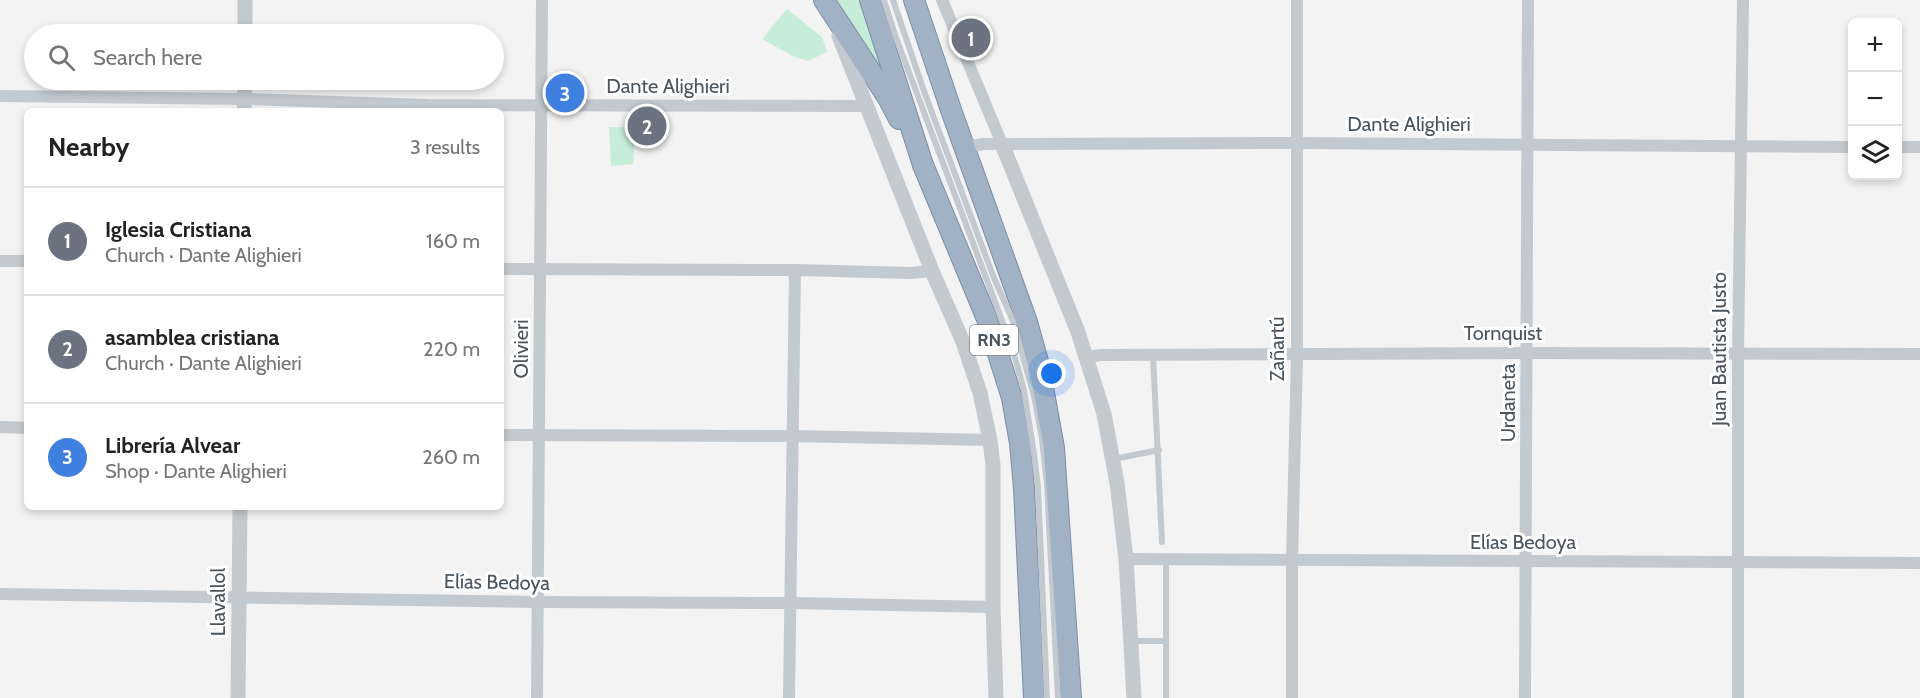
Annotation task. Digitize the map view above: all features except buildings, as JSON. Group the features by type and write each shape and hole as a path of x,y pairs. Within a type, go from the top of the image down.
{"highway":[{"path":"824,0 888,98 923,165"},
{"name":"RN3","path":"870,0 923,165 987,319 1012,398 1020,443 1024,488 1034,698"},
{"name":"RN3","path":"914,0 1027,322 1047,404 1054,448 1071,698"}],"street":[{"path":"245,0 245,24"},
{"name":"Olivieri","path":"537,698 542,0"},
{"path":"824,0 932,271 972,364 990,440 994,485 993,607 996,698"},
{"path":"942,0 1078,332 1104,414 1114,459 1126,560 1134,698"},
{"name":"Zañartú","path":"1292,698 1292,561 1297,353 1297,0"},
{"name":"Urdaneta","path":"1525,698 1528,0"},
{"name":"Juan Bautista Justo","path":"1738,698 1738,355 1743,0"},
{"path":"244,105 245,90"},
{"name":"Dante Alighieri","path":"0,96 244,105 867,106"},
{"name":"Dante Alighieri","path":"964,147 983,144 1296,143 1848,147"},
{"path":"1902,147 1920,147"},
{"path":"0,261 24,261"},
{"path":"504,268 911,273 932,271"},
{"path":"789,698 795,270"},
{"name":"Tornquist","path":"1087,357 1297,353 1920,354"},
{"path":"0,427 24,428"},
{"path":"504,435 792,436 990,440"},
{"name":"Llavallol","path":"238,698 240,510"},
{"name":"Elías Bedoya","path":"1126,560 1920,563"},
{"name":"Elías Bedoya","path":"0,594 993,607"}],"lane":[{"path":"884,0 899,46 1012,347 1024,390 1031,425 1038,486 1047,698"},
{"path":"893,0 941,138 994,278 1013,321 1034,396 1047,486 1058,698"},
{"path":"1153,354 1162,542"},
{"path":"1114,459 1159,450"},
{"path":"1166,559 1166,698"},
{"path":"1130,641 1165,641"}],"green space":[{"path":"838,0 862,0 888,84"},
{"path":"787,9 822,37 827,52 808,61 793,56 762,39"},
{"path":"609,127 636,127 633,164 611,166"}],"place":[{"name":"Iglesia Cristiana","path":"971,38"},
{"name":"Librería Alvear","path":"565,93"},
{"name":"asamblea cristiana","path":"647,126"}]}
